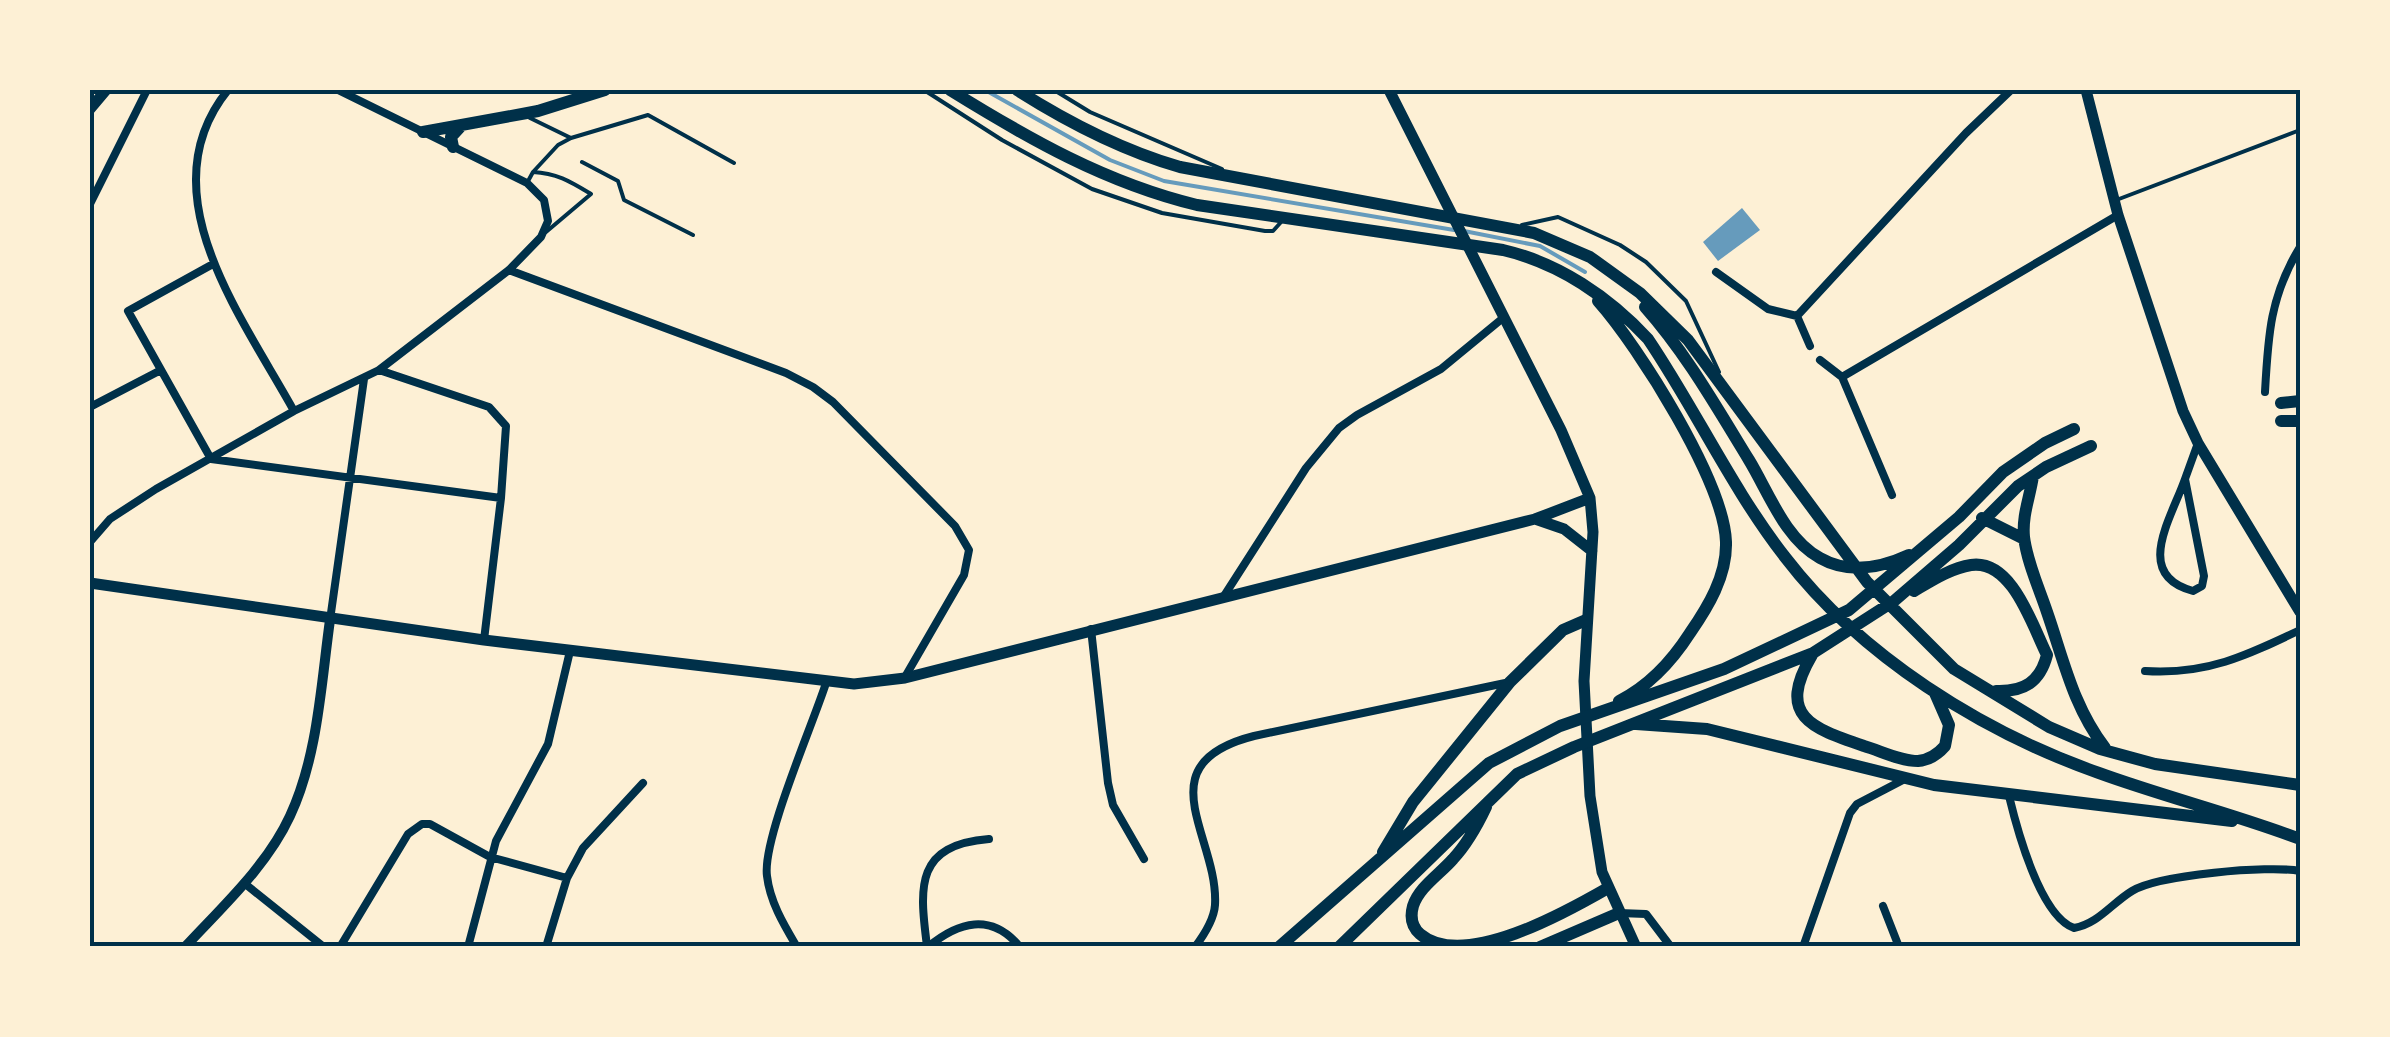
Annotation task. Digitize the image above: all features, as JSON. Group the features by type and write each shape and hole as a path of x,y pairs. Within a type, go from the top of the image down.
{"main road":[{"path":"90,108 106,90"},
{"path":"423,132 522,114 605,90"},
{"path":"950,90 1055,152 1124,184 1198,205 1504,250 1531,256 1583,284 1648,339 1752,511 1787,560 1839,616 1931,687 1999,729 2071,762 2300,839"},
{"path":"1017,90 1132,152 1180,166 1511,228 1562,243 1614,272 1664,315 1732,399 1867,582 1954,669 2049,728 2106,750 2155,764 2300,785"},
{"path":"1388,90 1590,498 1592,551 1584,681 1590,796 1602,872 1636,947"},
{"path":"2086,90 2118,215 2172,381 2198,443 2300,612"},
{"path":"454,147 450,137 462,125"},
{"path":"1614,272 1676,344 1804,548 1833,564 1853,568 1894,562 1924,548"},
{"path":"1279,947 1489,763 1517,746 1629,696 1676,654 1720,578 1726,543 1723,521 1707,475 1632,343 1583,284"},
{"path":"2281,404 2300,401"},
{"path":"2281,421 2300,421"},
{"path":"1579,720 1724,670 1822,625 1872,593 1959,517 2003,472 2045,443 2074,429"},
{"path":"1894,601 2018,486 2091,446"},
{"path":"2033,476 2024,515 2024,540 2069,686 2089,727 2106,750"},
{"path":"90,583 570,652 854,684 905,678 1536,519 1590,498"},
{"path":"1959,517 1986,518 2024,540"},
{"path":"1536,519 1564,529 1592,551"},
{"path":"1338,947 1517,774 1631,724 1813,653 1894,601 1974,564 1986,565 2007,578 2047,655 2043,670 2029,685 1993,690"},
{"path":"1380,859 1413,802 1510,682 1563,630 1586,620"},
{"path":"1813,653 1796,687 1804,719 1826,734 1906,759 1928,759 1938,754 1949,736 1946,713 1931,687"},
{"path":"1631,724 1707,729 1905,779 2009,796 2190,814 2273,829"},
{"path":"1492,795 1467,842 1415,901 1411,912 1416,931 1446,945 1506,936 1554,918 1608,888"},
{"path":"1540,947 1619,913"}],"street":[{"path":"90,204 146,90"},
{"path":"228,90 208,124 200,148 197,174 201,233 213,264 294,410"},
{"path":"90,542 124,508 294,410 379,370 509,270 547,229 548,210 537,190 527,183 338,90"},
{"path":"1798,316 1966,133 2011,90"},
{"path":"1842,377 2118,215"},
{"path":"2265,392 2268,325 2286,271 2300,247"},
{"path":"212,459 128,310 213,264"},
{"path":"509,270 786,372 813,387 955,526 968,550 964,576 905,678"},
{"path":"1716,272 1768,309 1798,316"},
{"path":"1798,316 1810,346"},
{"path":"1224,596 1306,468 1339,428 1357,414 1441,370 1503,318"},
{"path":"1820,360 1842,377 1892,494"},
{"path":"90,407 161,370"},
{"path":"379,370 489,407 506,426 484,640"},
{"path":"184,947 244,882 280,835 298,794 314,730 364,379"},
{"path":"2185,480 2204,576 2202,586 2193,591 2168,579 2159,565 2161,546 2198,443"},
{"path":"212,459 501,498"},
{"path":"1091,629 1108,784 1114,805 1144,859"},
{"path":"2146,670 2171,672 2215,667 2300,630"},
{"path":"468,947 490,857 548,744 570,652"},
{"path":"1195,947 1215,906 1193,808 1193,786 1212,754 1232,742 1254,736 1510,682"},
{"path":"798,947 770,894 766,871 771,843 826,683"},
{"path":"1803,947 1850,813 1857,804 1905,779"},
{"path":"546,947 567,878 583,848 644,783"},
{"path":"2009,796 2025,856 2059,918 2074,928 2092,922 2145,884 2282,868 2300,871"},
{"path":"340,947 414,828 430,824 490,857 567,878"},
{"path":"989,838 955,844 938,855 927,870 921,890 927,946 961,927 990,924 1003,930 1020,947"},
{"path":"244,882 324,947"},
{"path":"1883,906 1899,947"},
{"path":"1619,913 1646,914 1671,947"}],"lane":[{"path":"924,90 1002,140 1079,182 1136,206 1265,232 1273,231 1284,217"},
{"path":"1054,90 1123,127 1245,179"},
{"path":"522,114 571,138"},
{"path":"527,183 558,145 648,115 734,163"},
{"path":"2115,200 2300,130"},
{"path":"582,162 618,181 624,200 693,234"},
{"path":"533,172 561,176 591,194 541,237"},
{"path":"1511,228 1558,216 1620,245 1646,262 1686,301 1732,399"}],"water":[{"path":"1742,208 1760,230 1718,261 1703,242"}],"waterway":[{"path":"985,90 1110,160 1164,181 1454,230"},
{"path":"1464,231 1540,246 1585,272"}]}
